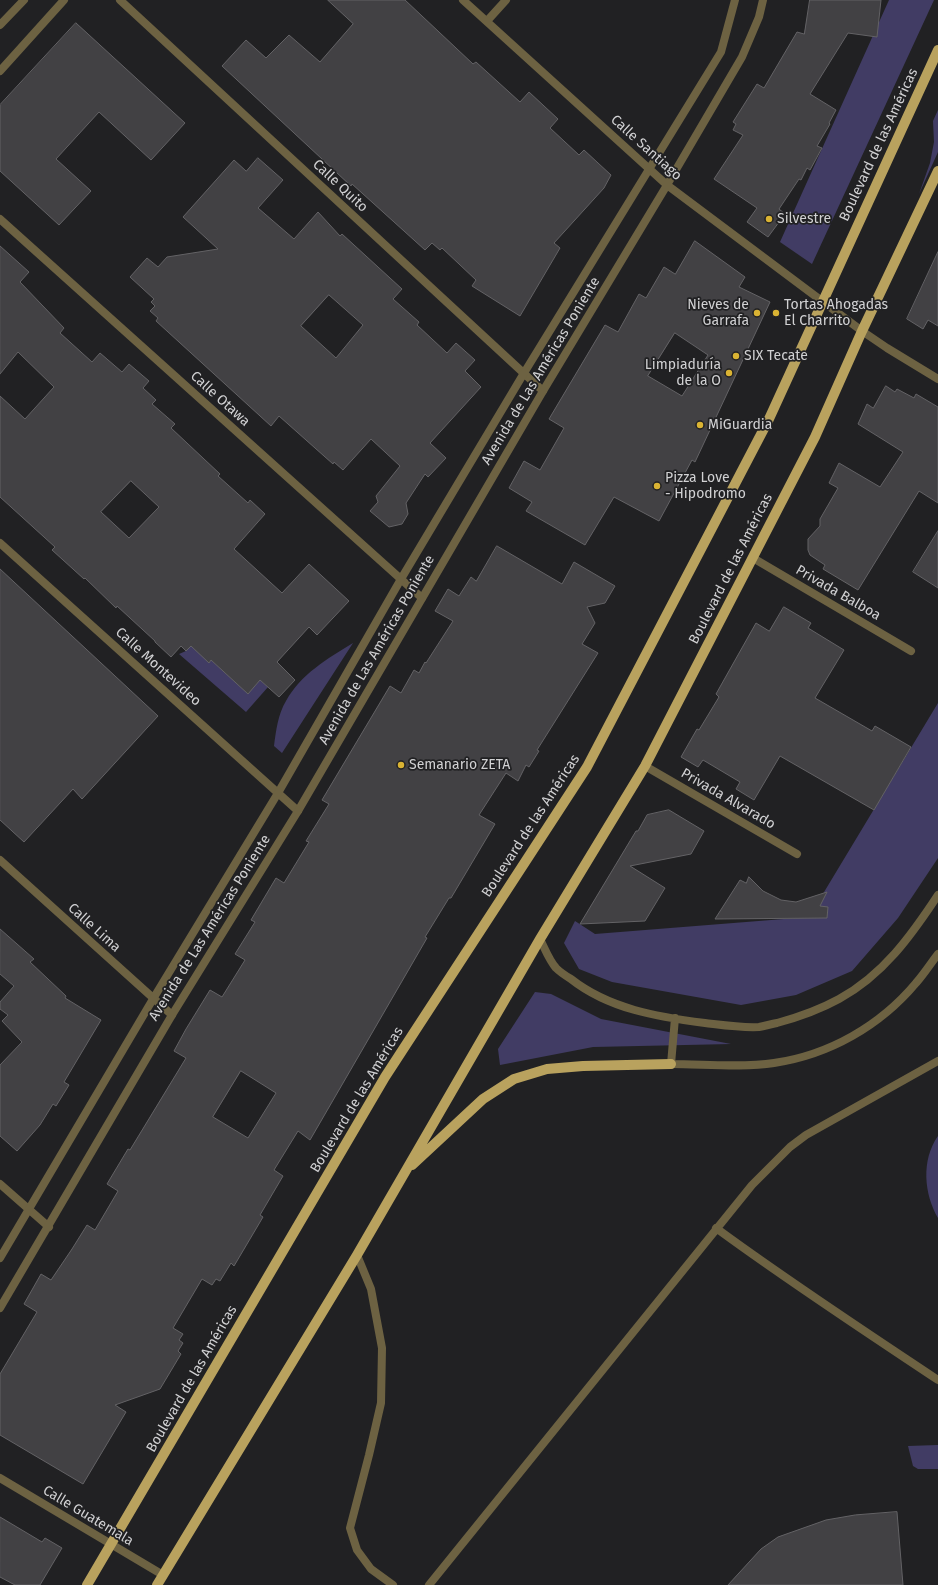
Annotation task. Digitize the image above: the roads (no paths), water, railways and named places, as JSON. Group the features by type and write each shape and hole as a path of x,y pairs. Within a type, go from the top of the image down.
{"main road":[{"name":"Boulevard de las Américas","path":"87,1585 385,1077 587,767 769,419 938,50"},
{"name":"Boulevard de las Américas","path":"157,1585 405,1172 540,939 645,766 814,437 862,331 938,171"},
{"path":"405,1172 483,1099 514,1079 554,1068 671,1064"}],"street":[{"path":"0,25 24,0"},
{"path":"0,70 64,0"},
{"name":"Calle Quito","path":"120,0 543,390"},
{"name":"Calle Santiago","path":"464,0 667,185 822,303 862,331 938,379"},
{"path":"487,21 506,0"},
{"name":"Avenida de Las Américas Poniente","path":"0,1258 153,999 278,793 401,579 524,373 721,52 735,0"},
{"name":"Avenida de Las Américas Poniente","path":"0,1308 49,1227 172,1015 298,811 543,390 667,185 742,57 759,17 763,0"},
{"name":"Calle Otawa","path":"0,218 422,598"},
{"name":"Calle Montevideo","path":"0,543 298,811"},
{"name":"Privada Balboa","path":"753,558 911,651"},
{"name":"Privada Alvarado","path":"645,766 797,854"},
{"name":"Calle Lima","path":"0,860 172,1015"},
{"path":"540,939 547,954 557,969 585,991 622,1006 675,1018 728,1026 760,1027 801,1017 833,1002 875,975 894,956 938,895"},
{"path":"675,1018 671,1064 774,1064 815,1054 854,1037 885,1013 916,984 938,954"},
{"path":"429,1585 752,1185 790,1147 806,1135 938,1061"},
{"path":"0,1184 49,1227"},
{"path":"716,1228 820,1302 938,1380"},
{"path":"356,1254 371,1289 382,1348 381,1403 350,1528 357,1550 371,1570 392,1585"},
{"name":"Calle Guatemala","path":"0,1478 163,1576"}],"place":[{"name":"Silvestre","path":"769,219"},
{"name":"Nieves de Garrafa","path":"757,313"},
{"name":"Tortas Ahogadas El Charrito","path":"776,313"},
{"name":"SIX Tecate","path":"736,356"},
{"name":"Limpiaduría de la O","path":"729,373"},
{"name":"MiGuardia","path":"700,425"},
{"name":"Pizza Love - Hipodromo","path":"657,486"},
{"name":"Semanario ZETA","path":"401,765"}]}
